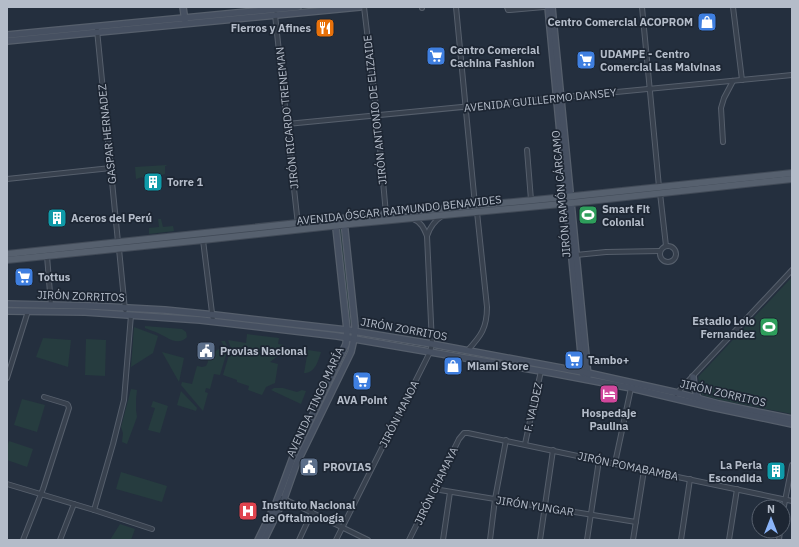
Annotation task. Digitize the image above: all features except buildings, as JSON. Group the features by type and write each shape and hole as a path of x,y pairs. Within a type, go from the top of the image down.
{"main road":[{"path":"183,7 185,21"},
{"path":"7,41 97,32 278,8 298,7"},
{"path":"7,35 96,26 275,15 360,7"},
{"name":"JIRÓN RAMÓN CÁRCAMO","path":"548,7 559,98"},
{"name":"JIRÓN RAMÓN CÁRCAMO","path":"552,7 568,200 586,380"},
{"name":"AVENIDA ÓSCAR RAIMUNDO BENAVIDES","path":"7,254 203,240 477,212 792,173"},
{"name":"AVENIDA ÓSCAR RAIMUNDO BENAVIDES","path":"660,190 792,179"},
{"name":"AVENIDA ÓSCAR RAIMUNDO BENAVIDES","path":"7,260 344,218 531,200 568,200"},
{"name":"JIRÓN RAMÓN CÁRCAMO","path":"568,200 576,255 581,328"},
{"name":"AVENIDA TINGO MARÍA","path":"264,540 296,465 342,371 354,339 355,331 344,218"},
{"name":"AVENIDA TINGO MARÍA","path":"258,540 282,498 290,463 343,352 347,338 335,219"},
{"name":"JIRÓN ZORRITOS","path":"7,304 124,308 212,314 355,331 585,373 792,419"},
{"name":"JIRÓN ZORRITOS","path":"7,311 128,314 213,321 354,339 630,388 792,424"},
{"path":"693,377 694,387 698,398"}],"street":[{"name":"JIRÓN ANTONIO DE ELIZAIDE","path":"364,7 377,115 386,214"},
{"path":"456,7 476,205"},
{"path":"507,7 508,10 544,7"},
{"path":"642,7 666,246"},
{"path":"733,7 742,80"},
{"path":"275,15 278,8"},
{"name":"JIRÓN RICARDO TRENEMAN","path":"275,15 299,230"},
{"name":"GASPAR HERNADEZ","path":"94,510 124,400 128,314 124,308 96,26"},
{"name":"AVENIDA GUILLERMO DANSEY","path":"287,124 792,75"},
{"path":"723,142 721,108 724,98 733,81"},
{"path":"527,150 531,200"},
{"path":"7,179 111,168"},
{"path":"467,351 479,336 487,317 477,212"},
{"path":"427,236 431,226 442,215"},
{"path":"410,218 416,220 422,226 427,236"},
{"name":"JIRÓN MANOA","path":"336,540 430,352 432,344 427,236"},
{"path":"203,240 213,321"},
{"path":"576,255 606,252 660,251 666,246 672,247 676,256 673,260 668,262 663,260 660,256 660,251"},
{"path":"47,256 52,305"},
{"path":"673,398 714,352 792,270"},
{"path":"7,378 28,311"},
{"name":"F. VALDEZ","path":"525,444 541,371"},
{"path":"615,463 630,388"},
{"path":"22,540 41,494 69,408 67,404 44,397"},
{"name":"JIRÓN POMABAMBA","path":"464,433 506,440 785,499"},
{"name":"JIRÓN CHAMAYA","path":"410,540 459,439 464,433"},
{"path":"490,540 495,499 506,440"},
{"path":"540,540 553,450"},
{"path":"587,540 599,460"},
{"path":"785,499 792,466"},
{"path":"633,540 644,470"},
{"path":"681,540 690,479"},
{"path":"7,484 152,529"},
{"name":"JIRÓN YUNGAR","path":"434,489 636,522"},
{"path":"729,540 737,489"},
{"path":"443,540 450,492"},
{"path":"282,498 368,540"},
{"path":"60,540 74,504"},
{"path":"299,540 312,512"}],"green space":[{"path":"167,165 165,166 165,174 151,179 150,177 142,177 136,179 135,167"},
{"path":"158,219 161,219 163,227 173,226 174,231 149,234 149,228 159,227"},
{"path":"339,229 341,229 352,323 349,323"},
{"name":"Estadio Lolo Fernandez","path":"792,277 792,414 702,395 698,377"},
{"path":"145,326 182,329 186,332 187,337 180,341 172,340 145,328"},
{"path":"134,327 158,336 153,353 131,367"},
{"path":"247,334 279,338 278,344 284,345 282,353 270,362 278,364 275,383 266,387 262,395 248,390 249,386 223,375 231,348 228,340 246,343"},
{"path":"43,338 71,340 68,367 36,357"},
{"path":"86,339 106,340 105,376 85,375"},
{"path":"221,341 225,341 228,348 220,375 214,374 210,389 206,388 205,392 208,393 203,411 181,385 182,382 192,384 197,366 206,366 208,362 207,356 224,346"},
{"path":"308,350 321,352 318,362 314,368 309,372 304,373"},
{"path":"162,352 184,358 179,382"},
{"path":"274,388 283,388 297,392 302,390 306,391 301,404 271,390"},
{"path":"131,389 137,390 137,417 127,444 122,442 123,433 121,427"},
{"path":"181,391 197,408 196,411 177,405"},
{"path":"22,399 45,405 37,432 14,425"},
{"path":"153,401 168,406 160,433 148,430 155,408 151,407"},
{"path":"9,441 33,449 27,467 7,460 7,448"},
{"path":"121,472 167,486 162,502 116,489"},
{"path":"120,524 135,529 131,540 110,540"}],"place":[{"name":"Centro Comercial ACOPROM","path":"707,22"},
{"name":"Fierros y Afines","path":"325,28"},
{"name":"Centro Comercial Cachina Fashion","path":"436,56"},
{"name":"UDAMPE - Centro Comercial Las Malvinas","path":"586,60"},
{"name":"Torre 1","path":"153,182"},
{"name":"Smart Fit Colonial","path":"588,215"},
{"name":"Aceros del Perú","path":"57,218"},
{"name":"Tottus","path":"24,277"},
{"name":"Estadio Lolo Fernandez","path":"769,327"},
{"name":"Provias Nacional","path":"206,351"},
{"name":"Tambo+","path":"574,360"},
{"name":"Miami Store","path":"453,366"},
{"name":"AVA Point","path":"362,381"},
{"name":"Hospedaje Paulina","path":"609,394"},
{"name":"PROVIAS","path":"309,467"},
{"name":"La Perla Escondida","path":"776,471"},
{"name":"Instituto Nacional de Oftalmología","path":"248,511"}]}
